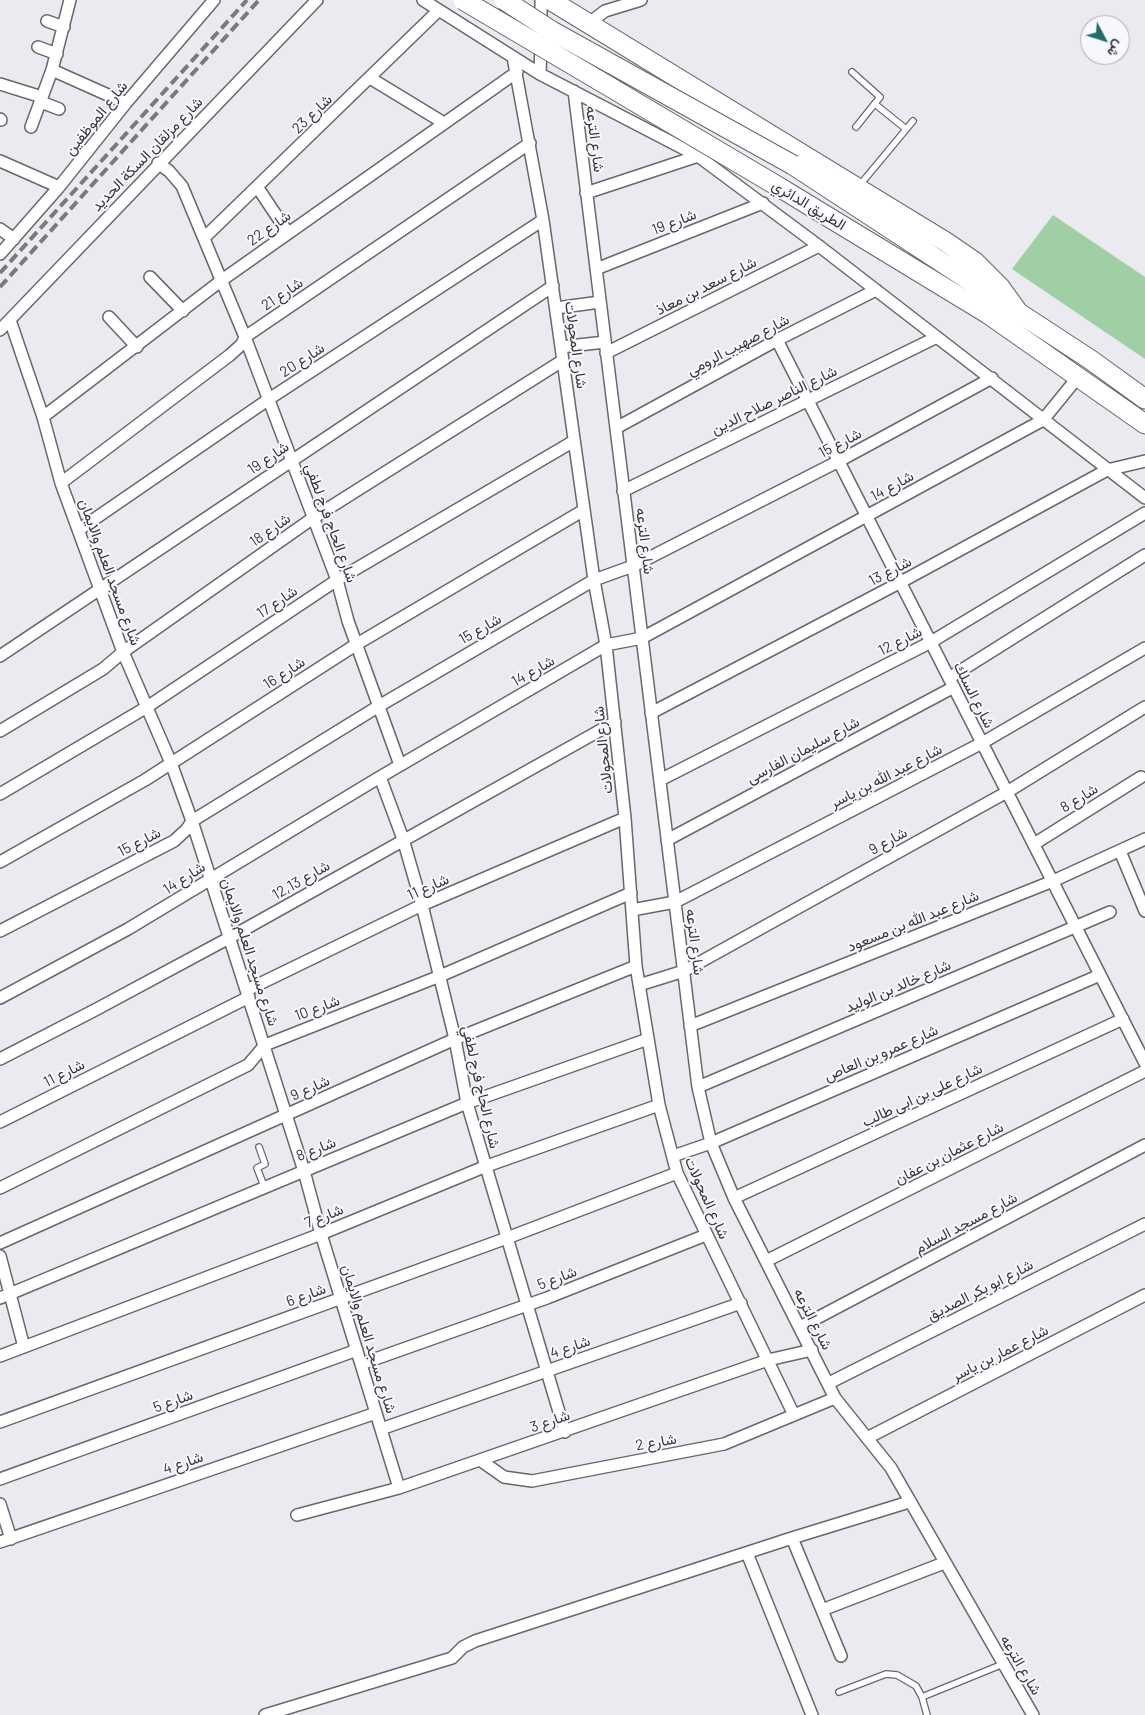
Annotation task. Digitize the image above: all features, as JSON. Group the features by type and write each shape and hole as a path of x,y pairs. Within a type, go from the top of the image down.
{"main road":[{"name":"الطريق الدائري","path":"463,0 780,187 988,314 1145,424"},
{"name":"الطريق الدائري","path":"504,0 552,30 793,165 1021,316 1091,360 1145,399"},
{"path":"550,0 858,188 975,262 1000,287 1021,316"}],"street":[{"path":"31,127 57,54 64,27 65,14 70,0"},
{"name":"شارع الموظفين","path":"0,254 59,187 126,103 214,0"},
{"name":"شارع مزلقان السكة الحديد","path":"0,330 316,0"},
{"path":"423,0 540,74 698,156 763,203 992,378 1043,420 1145,498"},
{"path":"540,74 541,0"},
{"path":"589,23 605,11 641,0"},
{"name":"شارع 23","path":"205,237 258,188 439,10"},
{"path":"47,21 64,27"},
{"path":"38,47 57,54"},
{"name":"شارع المحولات","path":"513,57 543,220 594,580 606,645 625,818 636,966 659,1105 677,1173 794,1415"},
{"path":"52,70 126,103"},
{"name":"شارع 22","path":"44,417 222,280 517,72"},
{"path":"370,78 444,123"},
{"path":"0,84 41,99 59,109"},
{"name":"شارع الترعه","path":"574,91 690,1026 698,1087 711,1143 734,1198 835,1398 844,1412 869,1437 891,1468 1033,1715"},
{"name":"شارع 21","path":"61,483 230,355 242,344 245,337 530,143"},
{"path":"586,193 698,156"},
{"path":"0,161 59,187"},
{"name":"شارع الحاج فرج لطفي","path":"158,164 182,186 205,237 270,399 337,580 357,644 400,765"},
{"path":"258,188 288,233"},
{"name":"شارع 19","path":"596,269 763,203"},
{"name":"شارع 20","path":"80,530 270,399 543,220"},
{"path":"0,229 14,239"},
{"name":"شارع سعد بن معاذ","path":"606,348 819,246"},
{"path":"150,277 183,311"},
{"name":"شارع 19","path":"0,656 553,286"},
{"name":"شارع صهيب الرومي","path":"616,428 777,340 876,290"},
{"path":"556,308 600,302"},
{"path":"109,317 137,347"},
{"name":"شارع مسجد العلم والايمان","path":"10,320 44,417 61,483 80,530 123,652 171,763 192,821 304,1171 340,1298 399,1488"},
{"name":"شارع الناصر صلاح الدين","path":"624,491 937,337"},
{"name":"شارع السلك","path":"777,340 1145,1063"},
{"path":"561,347 606,348"},
{"name":"شارع 18","path":"0,731 103,669 123,652 313,518 562,361"},
{"name":"شارع 14","path":"0,998 128,929 400,765 606,645 642,638 1043,420 1078,377"},
{"name":"شارع 15","path":"0,931 174,841 187,829 192,821 379,706 594,580 633,566 839,461 992,378"},
{"name":"شارع 17","path":"0,794 147,707 337,580 574,441"},
{"name":"شارع 13","path":"651,713 901,582 1107,470 1145,461"},
{"name":"شارع 16","path":"0,862 171,763 357,644 584,510"},
{"name":"شارع 12","path":"660,780 931,642 1145,513"},
{"name":"شارع سليمان الفارسى","path":"667,840 951,682 1145,555"},
{"name":"شارع عبد الله بن ياسر","path":"632,910 675,902 982,743 1145,648"},
{"name":"شارع 9","path":"639,986 684,971 1007,792 1145,707"},
{"name":"شارع 12,13","path":"0,1059 229,938 615,722"},
{"name":"شارع الحاج فرج لطفي","path":"380,777 403,839 422,905 455,1040 466,1104 565,1432"},
{"name":"شارع 8","path":"1034,844 1141,777"},
{"name":"شارع 11","path":"0,1122 422,905 625,818"},
{"name":"شارع عبد الله بن مسعود","path":"690,1026 1053,881 1145,839"},
{"path":"1120,851 1145,911"},
{"name":"شارع 10","path":"264,1045 440,976 631,893"},
{"name":"شارع خالد بن الوليد","path":"698,1087 1110,912"},
{"name":"شارع 9","path":"0,1243 455,1040 636,966"},
{"name":"شارع عمرو بن العاص","path":"673,1156 711,1143 1100,975"},
{"name":"شارع على بن ابى طالب","path":"734,1198 1123,1019"},
{"name":"شارع 8","path":"5,1296 264,1186 466,1104 648,1039"},
{"path":"0,1188 248,1066 264,1045"},
{"name":"شارع عثمان بن عفان","path":"766,1261 1145,1072"},
{"name":"شارع 7","path":"0,1356 321,1234 484,1167 659,1105"},
{"name":"شارع مسجد السلام","path":"800,1327 1145,1145"},
{"name":"شارع 6","path":"0,1422 508,1238 677,1173"},
{"name":"شارع ابو بكر الصديق","path":"829,1383 1145,1224"},
{"name":"شارع 5","path":"361,1364 527,1304 706,1235"},
{"path":"0,1256 5,1296 24,1347"},
{"name":"شارع عمار بن ياسر","path":"869,1437 1145,1295"},
{"name":"شارع 4","path":"381,1429 741,1302"},
{"name":"شارع 5","path":"0,1479 357,1350"},
{"name":"شارع 3","path":"297,1515 399,1488 768,1360 812,1350"},
{"name":"شارع 2","path":"480,1460 504,1477 518,1481 532,1481 724,1444 835,1398"},
{"name":"شارع 4","path":"5,1541 376,1413"},
{"path":"265,1715 452,1658 463,1647 475,1641 747,1552 909,1502"},
{"path":"0,1504 5,1541"},
{"path":"792,1538 841,1656"},
{"path":"747,1552 812,1715"},
{"path":"822,1610 944,1563"}],"lane":[{"path":"852,72 879,95 875,104 856,127"},
{"path":"875,104 906,129"},
{"path":"858,188 913,121"},
{"path":"259,1147 265,1164 257,1168 264,1186"},
{"path":"922,1697 1003,1664"},
{"path":"839,1692 886,1674 907,1679 916,1686 922,1697 927,1715"}],"green space":[{"path":"1053,215 1145,277 1145,359 1012,269"}],"railway":[{"path":"0,273 247,0"},
{"path":"0,287 259,0"}]}
